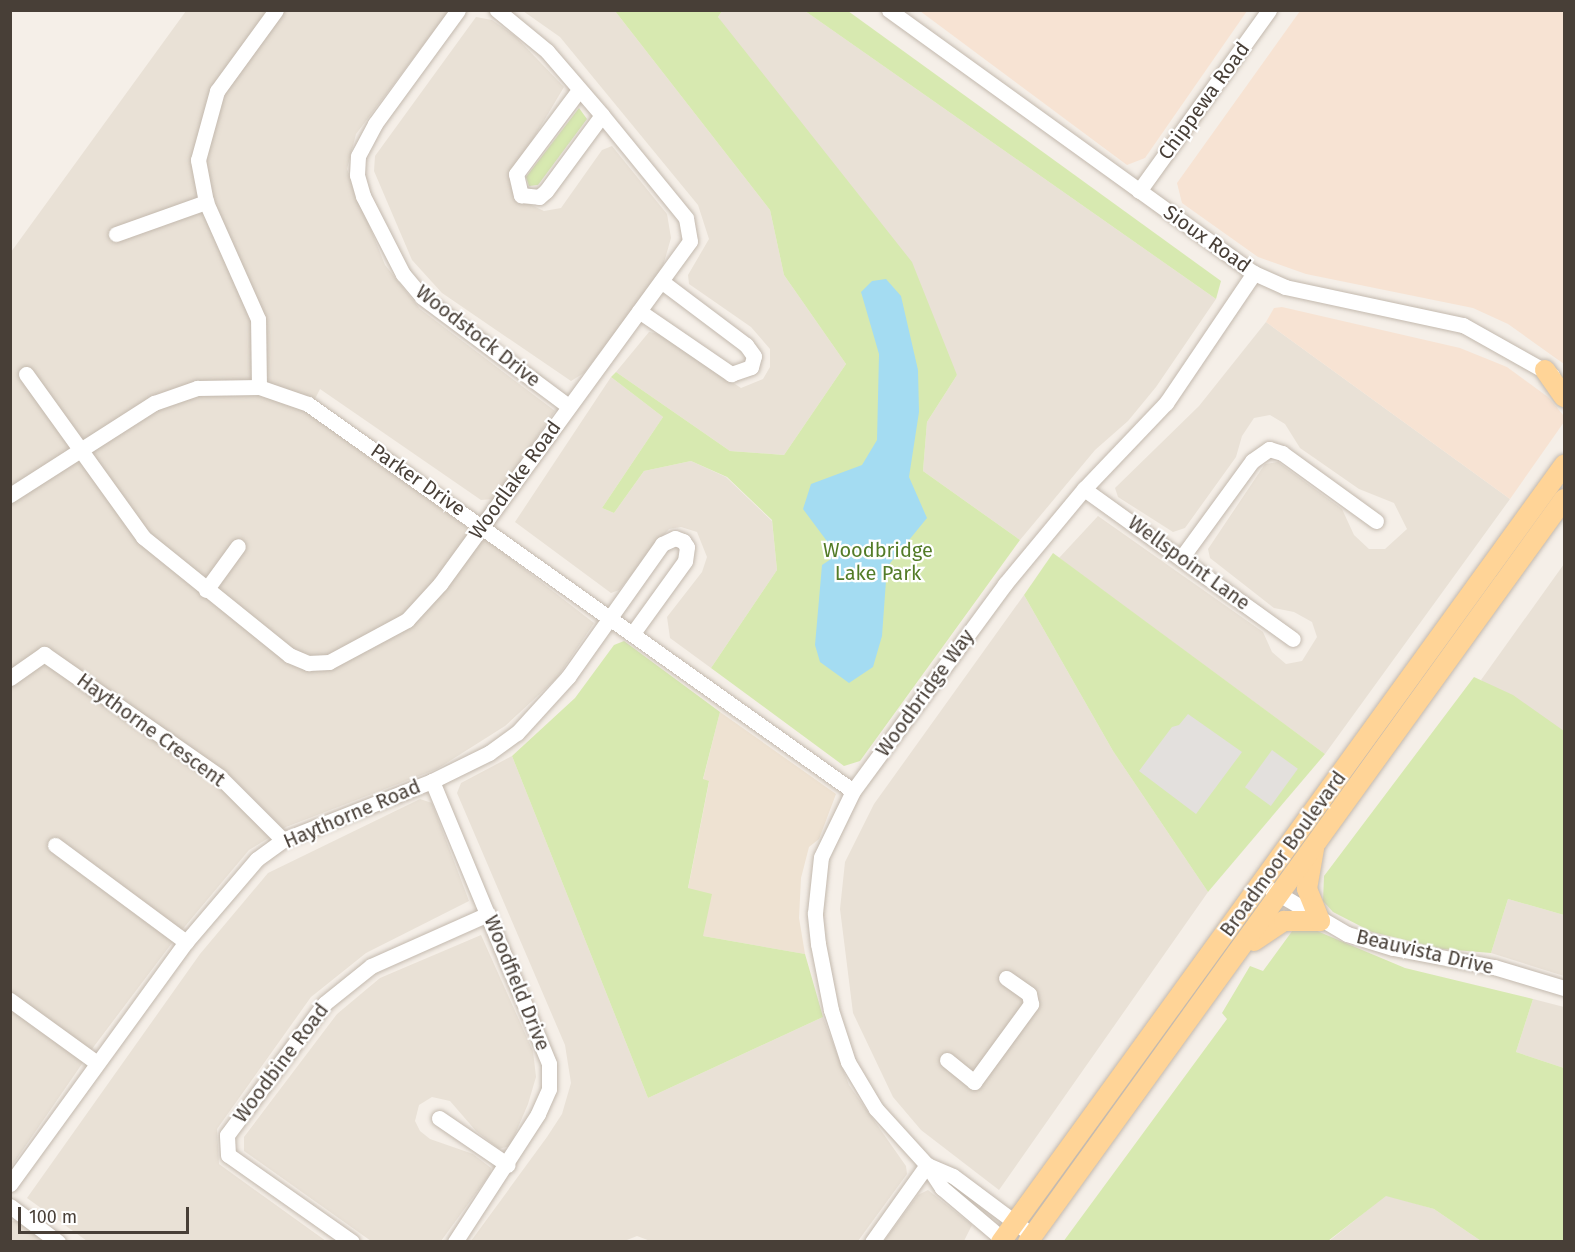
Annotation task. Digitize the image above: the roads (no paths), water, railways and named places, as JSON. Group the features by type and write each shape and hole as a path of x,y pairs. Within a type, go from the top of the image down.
{"main road":[{"path":"1545,370 1564,377"},
{"path":"1545,370 1564,396"},
{"name":"Broadmoor Boulevard","path":"1003,1241 1563,466"},
{"name":"Broadmoor Boulevard","path":"1030,1238 1564,499"},
{"path":"1231,962 1277,924 1320,921 1307,889 1315,843"}],"street":[{"path":"259,387 258,319 206,202 198,160 213,102 276,10"},
{"name":"Woodstock Drive","path":"458,10 375,124 358,156 357,175 363,196 403,274 422,297 568,406"},
{"name":"Woodlake Road","path":"26,374 82,449 102,484 142,537 289,655 308,663 329,662 407,620 440,584 690,241 686,218 602,115 547,51 497,10"},
{"name":"Sioux Road","path":"889,10 1254,273 1285,286 1463,325 1545,370 1564,384"},
{"name":"Chippewa Road","path":"1139,191 1269,10"},
{"path":"579,90 516,174 521,195 539,197 546,191 602,115"},
{"path":"116,234 206,202"},
{"name":"Woodbridge Way","path":"1003,1241 942,1188 927,1165 895,1134 859,1083 840,1040 823,978 814,913 816,887 829,836 853,791 1005,584 1084,489 1166,403 1254,273"},
{"path":"639,311 731,374 751,367 754,356 746,345 661,281"},
{"name":"Parker Drive","path":"10,495 154,403 197,388 259,387 308,404 482,525 853,791"},
{"path":"1182,557 1252,461 1269,449 1282,453 1376,521"},
{"name":"Wellspoint Lane","path":"1084,489 1182,557 1293,639"},
{"name":"Haythorne Road","path":"10,1184 186,942 257,859 283,840 432,781 489,753 517,733 568,677 662,544 675,538 687,547 685,561 633,633"},
{"path":"206,590 238,546"},
{"name":"Haythorne Crescent","path":"10,678 44,654 220,777 283,840"},
{"name":"Woodfield Drive","path":"432,781 549,1064 549,1089 508,1165 455,1242"},
{"path":"55,845 186,942"},
{"name":"Beauvista Drive","path":"1262,883 1320,921 1347,934 1393,948 1494,967 1564,988"},
{"name":"Woodbine Road","path":"352,1242 228,1155 227,1135 325,1003 371,966 488,914"},
{"path":"947,1060 974,1082 1031,1004 1029,994 1006,978"},
{"path":"10,1000 97,1063"},
{"path":"440,1118 508,1165"},
{"path":"872,1242 927,1165"},
{"name":"Woodbridge Way","path":"927,1165 953,1176 1015,1223 1030,1238"},
{"path":"10,1206 58,1242"}],"water":[{"path":"886,279 901,296 918,370 919,412 909,477 927,518 887,567 882,636 873,667 849,683 820,662 815,645 822,565 831,559 832,548 803,509 811,484 862,465 877,440 879,354 861,292 872,281"}],"park label":[{"name":"Woodbridge Lake Park","path":"878,562"}]}
